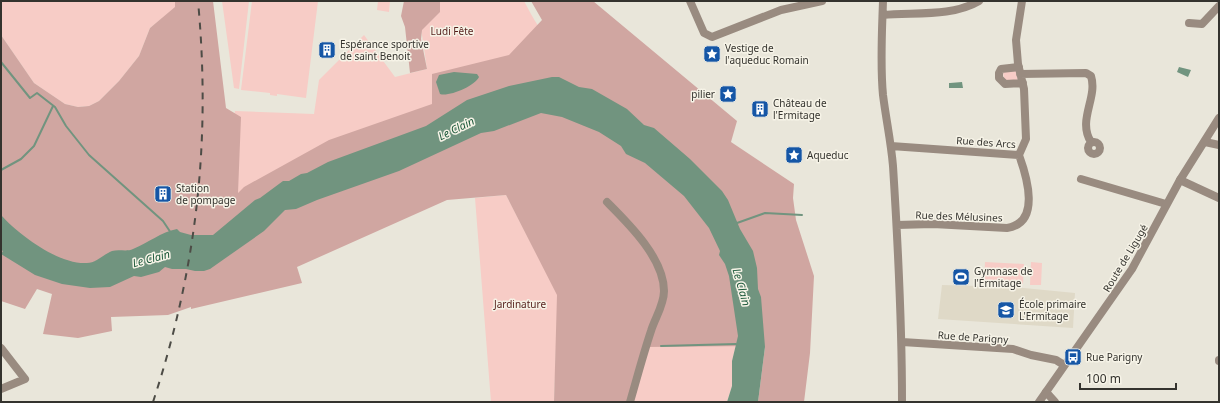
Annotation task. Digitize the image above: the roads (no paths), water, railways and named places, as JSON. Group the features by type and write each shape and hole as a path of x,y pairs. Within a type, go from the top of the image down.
{"street":[{"path":"690,1 704,33 712,37 781,10 822,1"},
{"path":"883,1 881,65 883,94 892,146 897,225 902,342 902,402"},
{"path":"883,15 955,10 970,6 979,1"},
{"name":"Rue des Arcs","path":"892,146 1019,155 1026,139 1023,83 1019,70 1016,37 1022,1"},
{"path":"1189,22 1202,24 1219,6"},
{"path":"1023,83 1005,84 999,78 998,73 1001,69 1086,73 1091,76 1091,96 1086,120 1087,133 1091,142"},
{"name":"Route de Ligugé","path":"1039,402 1132,270 1166,204 1219,118"},
{"path":"1205,142 1219,144"},
{"name":"Rue des Mélusines","path":"897,225 936,224 1007,228 1018,224 1026,217 1028,208 1028,178 1019,155"},
{"path":"1081,179 1166,204"},
{"path":"1180,180 1219,198"},
{"path":"606,202 643,241 657,266 664,290 663,300 650,331 630,402"},
{"name":"Rue de Parigny","path":"902,342 1013,349 1031,355 1054,359 1064,365"},
{"path":"1,348 25,378 1,390"},
{"path":"1046,392 1055,402"}],"water":[{"path":"1179,67 1191,70 1188,77 1177,72"},
{"path":"454,72 477,74 479,77 472,84 461,90 449,94 440,94 436,82 439,75"},
{"name":"Le Clain","path":"552,77 559,77 579,87 592,89 627,109 644,125 654,128 690,159 722,191 728,200 740,229 753,251 757,268 765,347 758,402 727,402 732,386 732,361 738,336 729,276 725,264 719,255 720,251 709,228 684,196 645,163 626,154 621,146 599,132 562,117 541,113 494,131 481,133 399,171 296,209 285,210 264,231 210,269 204,271 172,269 165,267 159,272 141,277 134,276 110,287 90,288 62,284 35,275 1,254 3,251 1,250 1,215 18,231 40,247 64,259 76,262 90,263 112,251 131,250 171,230 177,229 180,232 191,235 213,235 255,200 283,181 289,181 328,162 426,126 467,100 509,86"},
{"path":"962,82 963,88 949,88 949,83"}],"waterway":[{"path":"1,62 30,98 37,93 55,107 66,126 89,155 163,221 171,233"},
{"path":"1,170 21,159 34,146 53,106"},
{"path":"737,223 765,213 802,215"},
{"path":"661,346 736,344"}],"railway":[{"path":"153,402 168,352 180,302 190,253 197,204 203,104 202,53 198,1"}],"place":[{"name":"Espérance sportive de saint Benoit","path":"327,50"},
{"name":"Vestige de l'aqueduc Romain","path":"712,54"},
{"name":"pilier","path":"728,94"},
{"name":"Château de l'Ermitage","path":"760,109"},
{"name":"Aqueduc","path":"794,155"},
{"name":"Station de pompage","path":"163,194"},
{"name":"Gymnase de l'Ermitage","path":"961,277"},
{"name":"École primaire L'Ermitage","path":"1006,310"},
{"name":"Rue Parigny","path":"1073,357"}],"park label":[{"name":"Ludi Fête","path":"452,31"},
{"name":"Jardinature","path":"520,304"}]}
